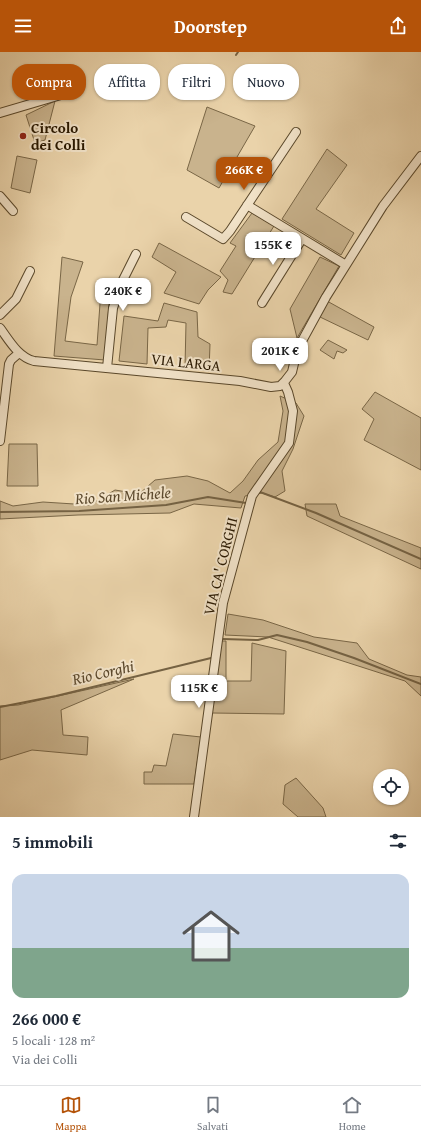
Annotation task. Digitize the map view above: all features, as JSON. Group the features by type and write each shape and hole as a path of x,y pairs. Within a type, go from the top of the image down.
{"street":[{"path":"0,113 44,100"},
{"path":"186,217 223,239 296,132"},
{"path":"284,382 292,372 296,355 302,341 326,297 383,206 421,156"},
{"path":"0,196 12,211"},
{"path":"247,205 346,265"},
{"path":"262,303 302,239"},
{"path":"107,368 113,308 122,282 136,254"},
{"path":"0,314 19,294 30,271"},
{"name":"VIA LARGA","path":"0,328 19,353 29,360 39,362 240,381 272,387 280,386 284,382"},
{"path":"0,440 9,364 11,360 19,353"},
{"name":"VIA CA' CORGHI","path":"194,817 223,603 252,496 289,443 293,411 284,382"}],"shaded area":[{"path":"55,101 45,140 35,143 26,115"},
{"path":"207,107 255,126 219,188 187,170"},
{"path":"327,149 347,165 316,209 354,233 341,255 282,219"},
{"path":"17,156 37,160 30,193 11,188"},
{"path":"252,213 274,226 232,294 223,292 228,280 220,271 236,246 230,243"},
{"path":"159,243 221,277 208,290 199,304 164,293 176,272 152,257"},
{"path":"62,257 83,262 71,297 65,341 97,345 101,290 114,292 109,304 105,360 54,356"},
{"path":"320,257 339,266 297,338 290,309"},
{"path":"327,301 374,327 368,340 320,317"},
{"path":"164,303 197,312 198,337 210,344 209,371 185,367 186,323 168,320 166,327 148,328 147,364 119,361 124,316 158,321"},
{"path":"328,340 347,350 343,353 337,351 334,359 320,350"},
{"path":"375,392 421,418 421,470 364,440 374,419 362,409"},
{"path":"280,396 296,403 304,416 293,449 282,471 285,491 275,497 262,493 245,496 241,508 194,504 170,513 78,515 0,519 0,501 13,506 43,502 90,505 115,490 139,494 155,480 187,476 208,481 230,493 243,481 258,460 278,442 283,411"},
{"path":"9,444 37,444 38,486 7,486"},
{"path":"305,504 336,504 340,516 421,548 421,569 307,516"},
{"path":"228,614 263,620 314,637 357,643 369,659 407,675 421,677 421,696 405,681 268,637 225,635"},
{"path":"221,641 226,641 226,681 251,681 252,643 286,651 284,714 212,713"},
{"path":"134,679 61,710 63,735 88,737 87,755 32,750 0,760 0,706 18,705"},
{"path":"173,734 201,737 194,784 144,784 144,772 152,772 154,765 166,766"},
{"path":"296,778 323,808 326,817 298,817 283,804 285,785"}],"waterway":[{"name":"Rio San Michele","path":"260,492 316,513 421,559"},
{"name":"Rio San Michele","path":"0,512 79,511 166,505 208,497 246,503"},
{"name":"Rio Corghi","path":"223,639 258,640 277,635 307,642 354,658 421,684"},
{"name":"Rio Corghi","path":"0,707 56,696 211,658"}],"place":[{"name":"Circolo dei Colli","path":"23,136"}]}
